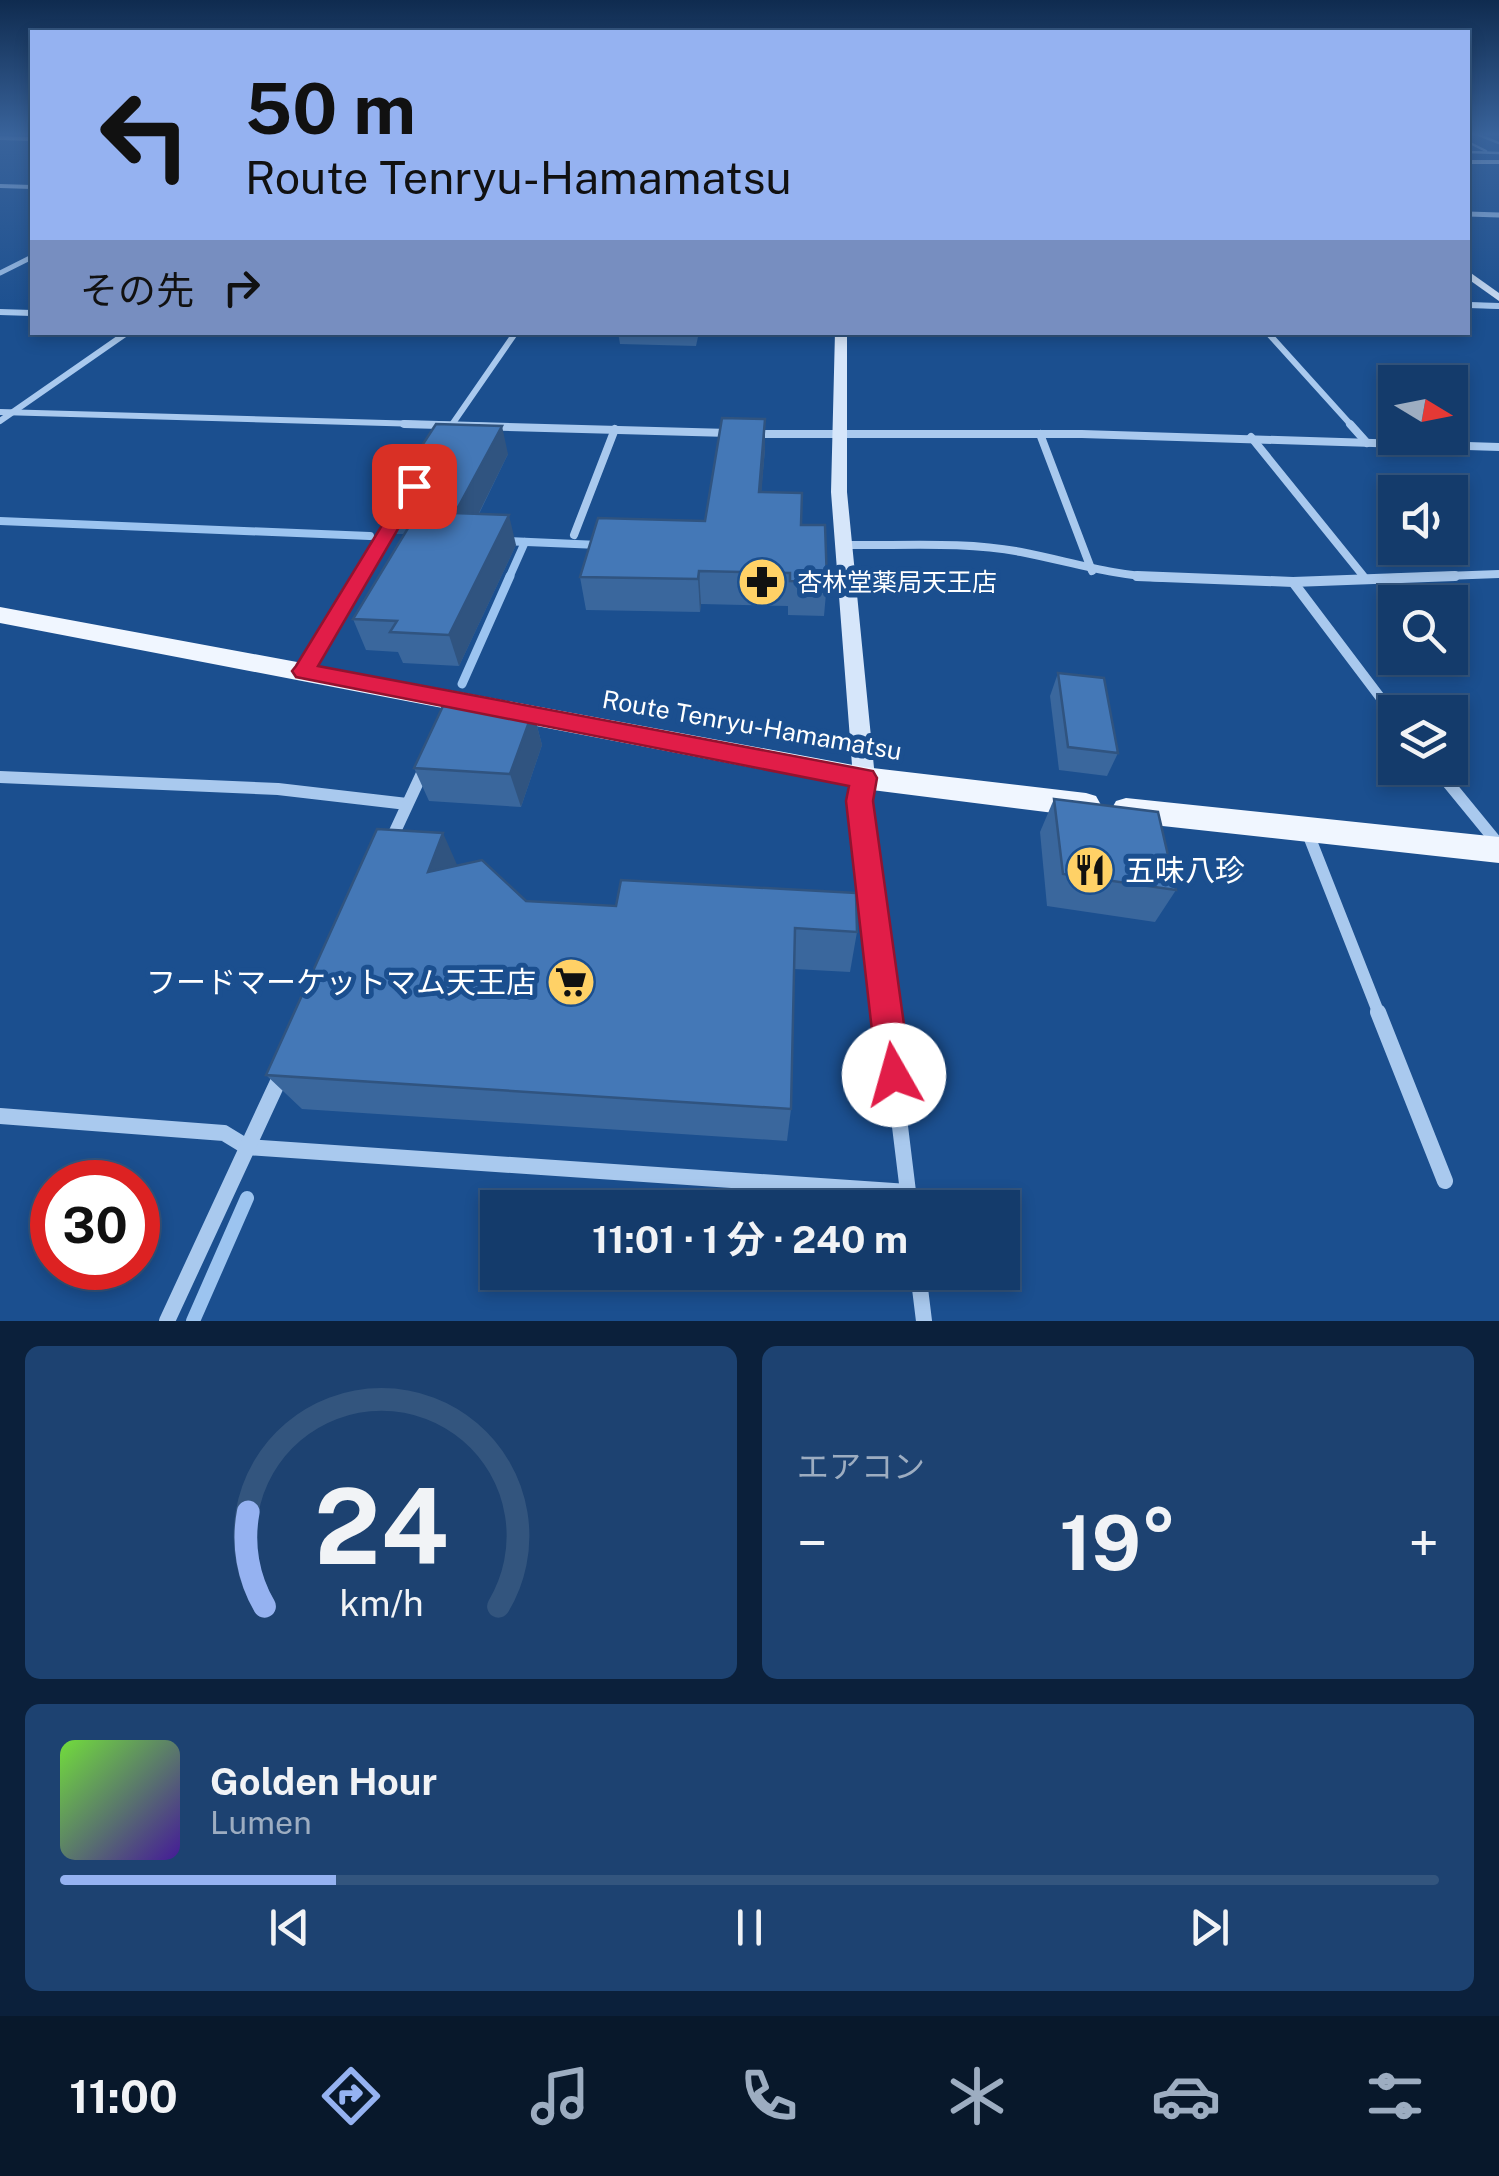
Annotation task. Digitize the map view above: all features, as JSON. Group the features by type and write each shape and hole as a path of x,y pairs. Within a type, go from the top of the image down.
{"main road":[{"name":"Route Tenryu-Hamamatsu","path":"0,615 304,671 452,709 864,778 1306,830 1499,848"}],"street":[{"path":"1470,214 1499,215"},
{"path":"0,272 30,258"},
{"path":"1470,276 1499,298"},
{"path":"1470,305 1499,306"},
{"path":"0,312 30,312"},
{"path":"0,421 124,335"},
{"path":"442,441 514,335"},
{"path":"841,335 839,492 864,778 860,801 908,1190"},
{"path":"1270,335 1367,443"},
{"path":"0,412 841,436 1251,437 1499,447"},
{"path":"574,535 615,429"},
{"path":"1040,434 1092,571"},
{"path":"1251,437 1365,578"},
{"path":"304,671 402,507"},
{"path":"843,546 1021,552 1092,571 1160,578 1293,582 1499,574"},
{"path":"1293,582 1378,695"},
{"path":"382,858 432,752"},
{"path":"0,776 278,790 408,804"},
{"path":"1449,785 1499,848"},
{"path":"1306,830 1446,1180"},
{"path":"167,1321 289,1057"},
{"path":"0,1116 224,1133 246,1148 782,1190"},
{"path":"920,1290 924,1321"}],"building":[{"path":"722,418 765,419 759,492 802,493 801,525 825,525 827,582 790,581 790,573 699,571 698,579 580,577 598,518 705,521"},
{"path":"436,424 502,426 455,513 509,515 449,635 390,632 397,621 353,619 422,505 384,504"},
{"path":"1058,673 1104,678 1118,753 1068,747"},
{"path":"443,706 533,711 510,774 414,768"},
{"path":"1054,799 1158,812 1176,890 1063,874"},
{"path":"377,829 443,833 428,872 482,860 526,901 616,906 621,880 856,893 857,932 795,928 791,1109 266,1075"}],"waterway":[{"path":"0,521 370,536"},
{"path":"505,541 599,545"},
{"path":"509,578 525,542"},
{"path":"462,684 510,576"},
{"path":"193,1321 247,1198"}],"place":[{"name":"杏林堂薬局天王店","path":"762,582"},
{"name":"五味八珍","path":"1090,870"},
{"name":"フードマーケットマム天王店","path":"571,982"}],"route":[{"path":"414,486 304,671 864,778 860,801 894,1075"}]}
